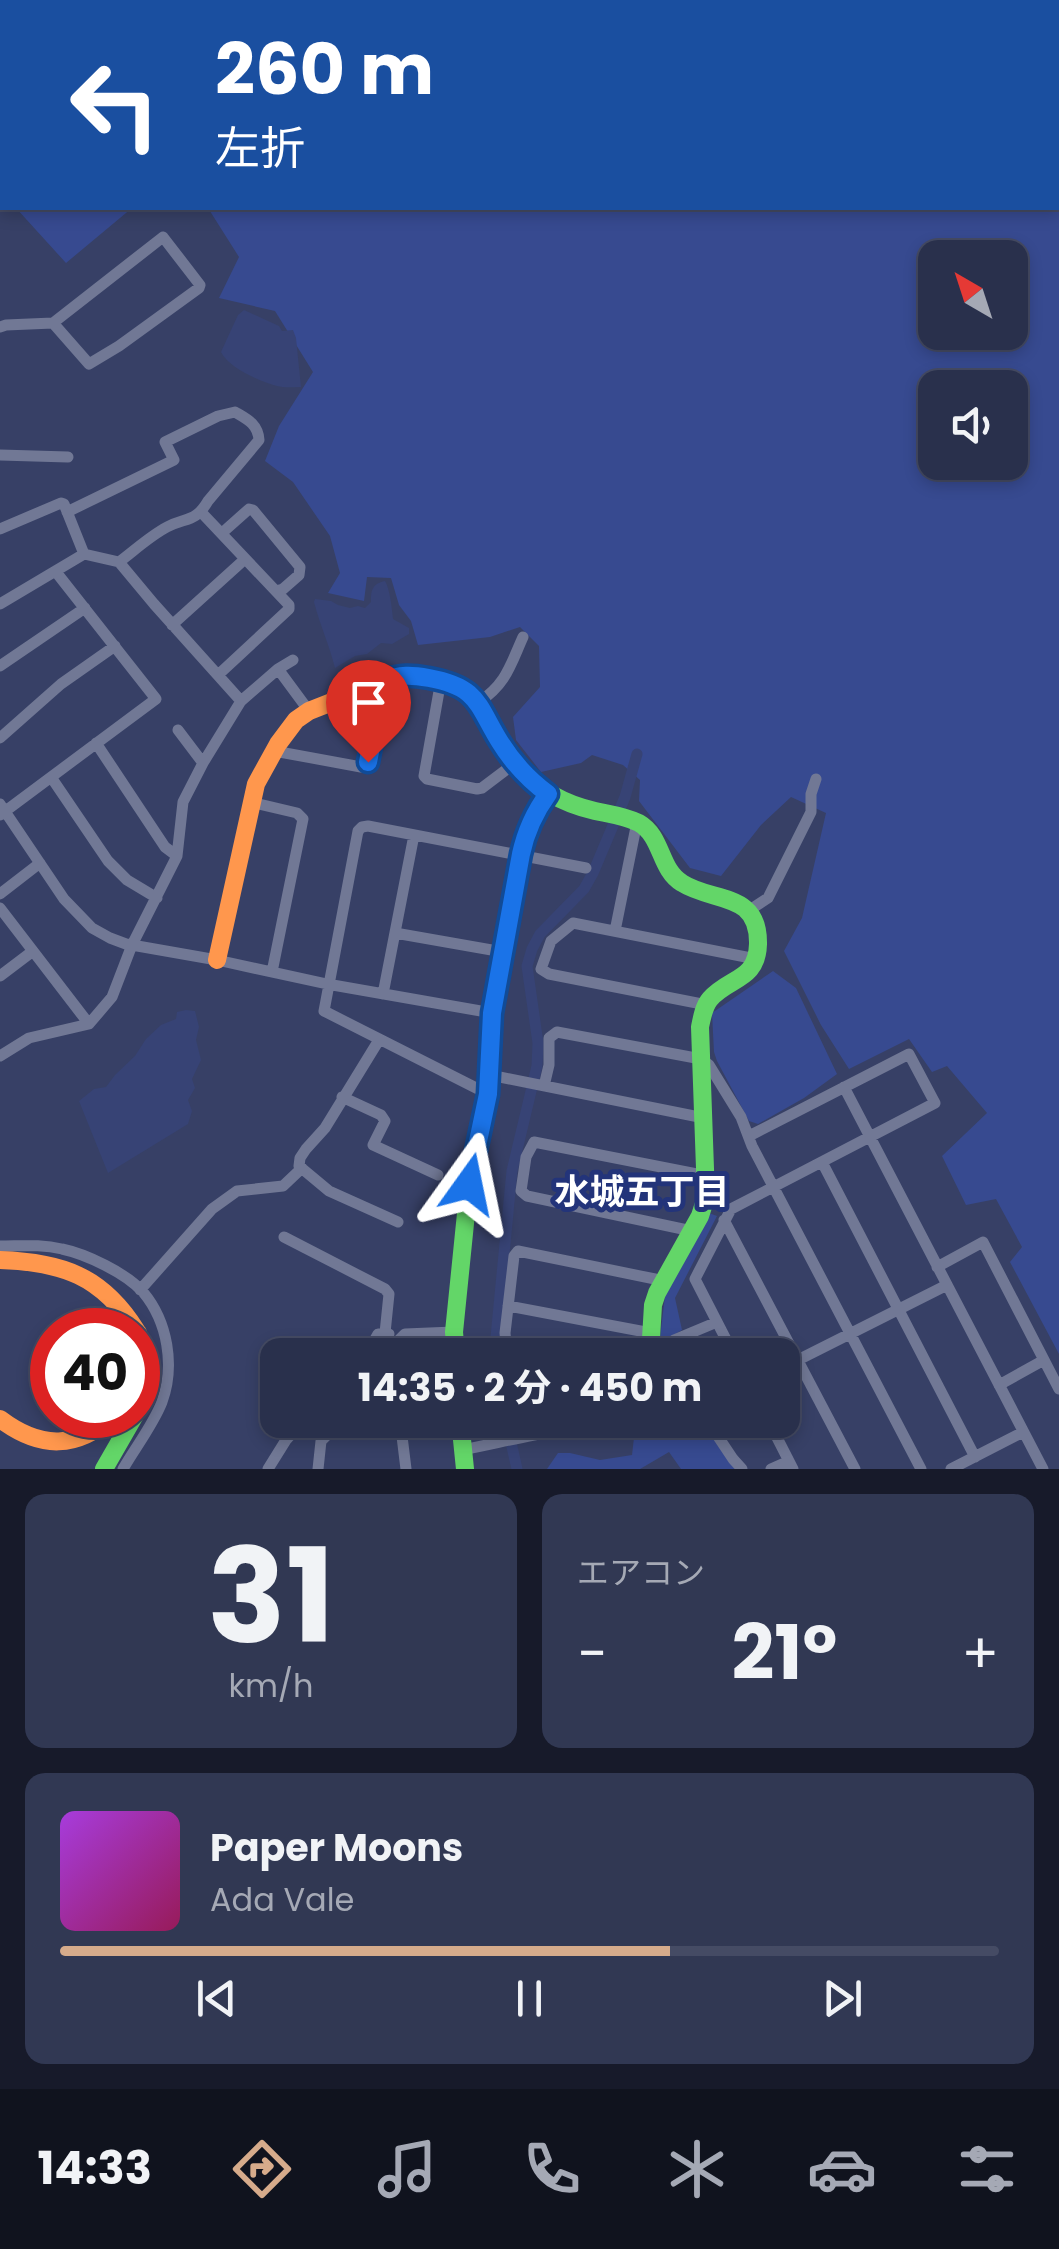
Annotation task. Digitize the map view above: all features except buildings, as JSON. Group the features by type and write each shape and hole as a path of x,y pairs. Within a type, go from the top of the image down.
{"main road":[{"path":"217,960 250,802 289,727 309,711 410,674 458,685 478,702 501,744 526,777 548,794 637,822 654,832 668,870 677,880 735,900 748,911 758,938 756,959 741,980 720,991 707,1005 700,1027 706,1197 653,1305 651,1338"},
{"path":"455,1338 469,1184 489,1085 492,1013 527,829 548,794"},
{"path":"0,1260 51,1264 80,1273 93,1280 121,1308"},
{"path":"0,1272 44,1275 78,1287 106,1308"},
{"path":"0,1418 29,1438 55,1443 83,1438"},
{"path":"104,1469 121,1438"},
{"path":"461,1438 465,1469"}],"street":[{"path":"0,327 54,323 163,237 200,285 89,364 54,323"},
{"path":"67,512 174,460 165,442 218,416 235,412 252,422 259,440 201,512 169,525 120,562"},
{"path":"0,454 68,457"},
{"path":"0,529 61,503 84,554"},
{"path":"222,534 249,509 253,510 300,566 299,574 276,591"},
{"path":"201,512 289,605 218,675"},
{"path":"0,604 84,554 120,562 241,701"},
{"path":"172,624 245,560"},
{"path":"56,572 156,699 2,810 64,899 92,928 132,945 492,1013"},
{"path":"0,666 86,608"},
{"path":"478,702 504,680 522,636"},
{"path":"0,738 61,684 115,646"},
{"path":"0,1056 29,1038 88,1024 112,997 132,945 177,856 183,802 203,763 241,701 293,660"},
{"path":"278,669 309,711"},
{"path":"441,680 424,776 477,789 516,763"},
{"path":"274,751 367,766 384,681"},
{"path":"178,730 203,763"},
{"path":"96,743 165,847 177,856"},
{"path":"51,777 108,862 126,880 157,898"},
{"path":"748,911 768,898 811,812 816,779"},
{"path":"250,802 297,813 303,819 272,972"},
{"path":"615,931 637,822"},
{"path":"586,868 368,826 358,831 324,1011 379,1040 489,1085 544,1086 704,1118"},
{"path":"383,994 414,834"},
{"path":"0,894 40,863"},
{"path":"0,908 88,1024"},
{"path":"707,1005 542,969 551,941 570,924 756,959"},
{"path":"395,933 503,952"},
{"path":"0,976 33,951"},
{"path":"544,1086 549,1038 557,1032 701,1059 715,1071 921,1469"},
{"path":"379,1040 320,1135 300,1158 299,1166 329,1191 398,1222"},
{"path":"725,1338 695,1280 731,1209 935,1102 909,1054 750,1136"},
{"path":"844,1088 1043,1469"},
{"path":"342,1096 381,1115 384,1121 374,1145 438,1175"},
{"path":"692,1231 527,1196 521,1191 526,1157 534,1142 707,1176"},
{"path":"822,1162 975,1457"},
{"path":"140,1290 212,1208 237,1191 283,1186 302,1168"},
{"path":"724,1220 786,1338"},
{"path":"284,1237 386,1290 385,1333"},
{"path":"937,1266 983,1242 1059,1389"},
{"path":"0,1246 46,1246 78,1254 111,1269 140,1290 164,1334 170,1368 161,1403 123,1469"},
{"path":"506,1338 514,1256 518,1250 663,1282"},
{"path":"800,1359 947,1286"},
{"path":"508,1306 651,1333"},
{"path":"679,1338 717,1322"},
{"path":"376,1338 385,1333 400,1337 454,1332"},
{"path":"999,1385 1044,1360"},
{"path":"800,1364 855,1469"},
{"path":"951,1469 1024,1432"},
{"path":"268,1469 288,1438"},
{"path":"318,1469 324,1438"},
{"path":"402,1438 406,1469"},
{"path":"462,1450 523,1438"},
{"path":"719,1438 742,1469"},
{"path":"771,1469 791,1465 777,1438"}],"shaded area":[{"path":"18,210 130,210 66,263"},
{"path":"209,210 1059,210 1059,1354 1010,1262 1022,1247 996,1199 966,1205 942,1156 987,1113 947,1066 932,1072 909,1039 849,1069 821,1025 784,951 802,918 826,813 791,797 761,825 721,876 690,868 639,801 640,780 623,765 592,755 581,763 541,772 516,740 513,717 540,687 539,646 520,627 490,637 418,645 391,578 367,577 364,601 328,593 340,573 330,536 293,482 265,461 279,426 313,372 275,311 219,298 239,257"},
{"path":"244,310 282,331 293,330 301,387 280,387 262,381 225,358 221,352"},
{"path":"385,581 393,619 409,628 409,634 392,644 381,643 335,668 315,599 365,608 371,602 373,588"},
{"path":"773,971 796,988 837,1074 758,1124 749,1121 717,1061 712,1013"},
{"path":"195,1011 201,1060 192,1079 195,1088 188,1100 192,1111 188,1124 108,1173 79,1101 94,1089 106,1087 146,1039 161,1025 176,1019 177,1012"},
{"path":"706,1212 717,1216 675,1298 682,1330 660,1338 665,1296"},
{"path":"634,1438 713,1438 735,1469 681,1469 669,1452 640,1469 547,1469 558,1453 600,1460 632,1455"}],"waterway":[{"path":"496,1338 512,1171 537,1066 538,1043 527,966 540,934 584,889 593,873 625,797 637,754"},
{"path":"510,1438 517,1469"}],"traffic: fast":[{"path":"504,747 521,771 554,796 639,823 653,836 675,877 694,889 743,907 756,927 758,944 753,965 717,992 702,1016 706,1197 700,1216 657,1293 651,1338"},
{"path":"455,1338 469,1184 490,1075 492,1013 527,829 548,794"},
{"path":"104,1469 122,1438"},
{"path":"462,1438 465,1469"}],"traffic: slow":[{"path":"217,960 256,784 296,720 309,711 398,676 432,677 457,686 474,700 504,747"},
{"path":"0,1260 61,1269 94,1285 119,1308"},
{"path":"0,1419 30,1436"},
{"path":"37,1438 76,1438"}],"district":[{"name":"水城五丁目","path":"642,1192"}],"route":[{"path":"368,762 384,681 410,674 458,685 469,693 526,777 548,794 527,829 521,854 492,1013 488,1094 469,1184"}]}
